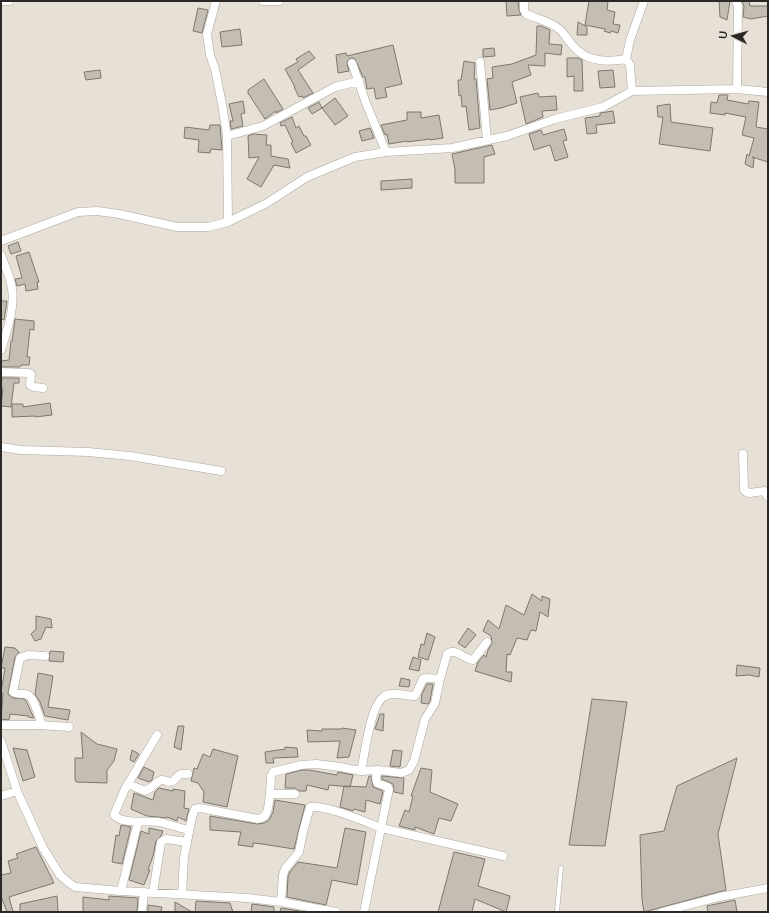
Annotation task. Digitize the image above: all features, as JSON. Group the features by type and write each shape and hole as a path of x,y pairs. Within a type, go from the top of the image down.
{"street":[{"path":"1,1 9,1"},
{"path":"216,1 207,34 210,56 215,70 227,136 228,222"},
{"path":"263,1 279,1"},
{"path":"524,1 524,10 526,14 552,24 561,30 574,48 582,55 592,59 615,61 626,59"},
{"path":"632,91 630,65 626,59 630,40 644,1"},
{"path":"736,1 738,6 737,88"},
{"path":"480,62 487,140"},
{"path":"352,63 368,110 386,152"},
{"path":"227,136 263,126 335,87 359,81"},
{"path":"1,241 84,211 119,214 177,228 208,227 228,222 267,203 307,177 355,157 386,152 452,148 507,136 556,119 603,107 632,91 737,88 768,92"},
{"path":"1,256 10,282 12,298 12,307 1,350"},
{"path":"1,372 29,373 31,374 30,385 43,388"},
{"path":"1,446 20,450 88,452 130,456 221,471"},
{"path":"743,454 744,490 747,493 764,491 768,497"},
{"path":"182,894 184,857 194,810 197,808 258,819 263,818 267,813 272,773 277,770 301,765 316,764 340,767 361,772 378,770 401,773 405,772 411,768 425,719 436,703 443,665 447,654 454,651 469,660 472,660 487,642"},
{"path":"42,725 31,698 27,694 16,694 13,692 20,658 28,655 45,656"},
{"path":"361,772 372,713 379,700 389,694 415,696 424,679 440,679"},
{"path":"1,725 42,725 68,727"},
{"path":"158,735 128,784 114,815 117,818 138,822 159,822 189,830"},
{"path":"1,741 17,791 44,848 60,875 68,882 83,888 281,902 336,912"},
{"path":"364,912 389,789 388,787 377,783 376,778 378,770"},
{"path":"128,784 145,791 152,788 161,780 170,782 181,773 188,774"},
{"path":"1,796 17,791"},
{"path":"270,794 295,794"},
{"path":"281,902 282,882 285,869 299,852 310,807 339,812 381,828 504,856"},
{"path":"121,891 138,822"},
{"path":"153,893 161,842 166,839 187,842"},
{"path":"662,912 719,897 768,888"},
{"path":"142,912 144,892"}],"lane":[{"path":"557,912 560,868"}],"building":[{"path":"506,1 518,1 521,15 507,16"},
{"path":"589,1 608,1 607,10 615,12 613,24 620,25 618,33 611,31 610,33 604,31 605,29 585,25"},
{"path":"719,1 730,1 727,20 720,17"},
{"path":"742,1 749,1 750,6 768,6 768,16 751,19 743,17 744,6"},
{"path":"198,8 208,10 202,33 193,31"},
{"path":"578,22 587,27 587,35 577,35"},
{"path":"537,26 550,30 549,44 562,45 561,55 545,53 545,66 528,65 531,75 512,82 517,103 490,110 487,79 493,78 492,67 512,64 536,55"},
{"path":"240,29 242,45 222,47 220,32"},
{"path":"393,45 402,84 385,88 387,97 376,99 374,88 367,89 365,77 363,77 355,59 351,58 348,60 347,64 349,71 338,73 336,55 346,53 347,56"},
{"path":"494,48 495,56 483,57 483,49"},
{"path":"309,51 315,58 298,70 313,93 303,98 302,96 299,97 285,69 298,62 296,59"},
{"path":"567,58 579,58 582,60 583,91 574,91 574,76 567,77"},
{"path":"464,61 475,63 474,79 476,79 480,128 469,130 466,106 462,107 461,95 459,96 458,80 461,80"},
{"path":"100,70 101,78 86,80 84,72"},
{"path":"613,70 615,87 600,88 598,71"},
{"path":"264,79 283,109 276,113 276,111 265,119 248,93 248,90"},
{"path":"538,93 539,97 556,96 557,110 542,111 543,117 526,124 520,97"},
{"path":"719,95 728,95 727,100 748,104 749,101 759,102 756,127 768,129 768,162 752,157 754,158 753,168 745,164 747,154 749,156 754,138 742,135 746,117 725,113 725,115 710,113 711,102 717,103"},
{"path":"335,98 348,116 335,125 322,108"},
{"path":"243,101 245,113 241,114 243,126 231,129 230,121 233,121 229,104"},
{"path":"319,102 322,108 312,114 308,108"},
{"path":"670,104 671,122 713,128 710,151 659,144 663,117 658,117 657,106"},
{"path":"613,111 615,123 596,125 597,133 587,134 585,118 600,116 600,113"},
{"path":"407,112 421,112 421,118 439,115 443,138 389,144 387,134 385,135 381,125 407,120"},
{"path":"292,117 296,128 299,126 311,145 296,153 291,143 293,142 285,125 281,126 280,123"},
{"path":"210,125 220,125 222,150 211,149 210,153 198,152 199,140 184,138 185,127 209,130"},
{"path":"370,128 374,138 362,141 359,131"},
{"path":"564,129 567,140 563,141 568,157 555,161 550,145 534,150 529,134 541,130 543,135"},
{"path":"253,134 267,135 266,145 271,145 271,156 288,159 290,168 274,165 261,187 247,179 259,157 249,158 248,136"},
{"path":"492,145 495,154 484,157 484,183 455,183 455,170 452,154"},
{"path":"412,179 412,188 381,190 381,181"},
{"path":"18,242 21,251 11,254 8,246"},
{"path":"29,252 39,282 37,282 38,289 26,291 25,284 17,286 15,279 22,278 16,256"},
{"path":"1,301 7,301 4,320 1,319"},
{"path":"15,319 34,321 34,330 30,329 27,357 30,357 29,365 21,365 20,367 1,367 1,361 9,360"},
{"path":"2,378 19,378 19,383 14,383 11,407 1,406 3,388 1,388"},
{"path":"50,403 52,415 12,417 12,404 23,404 23,407"},
{"path":"532,594 542,601 542,596 550,599 548,617 540,612 536,631 531,630 527,640 517,638 510,655 507,654 506,672 512,672 511,682 475,671 478,662 484,655 486,657 492,643 491,636 483,631 488,620 499,629 506,605 524,615"},
{"path":"36,616 51,619 52,628 46,627 41,639 35,641 31,634 36,629"},
{"path":"468,628 476,635 465,648 458,643"},
{"path":"427,633 435,637 428,660 418,657 421,644 424,645"},
{"path":"5,647 15,648 19,652 15,657 8,694 13,698 24,699 34,718 10,714 9,720 1,719 3,694 1,692 5,668 1,668"},
{"path":"50,651 64,652 63,662 49,661"},
{"path":"413,657 421,660 419,671 409,669"},
{"path":"737,665 760,668 759,677 749,675 736,676"},
{"path":"38,673 53,676 48,707 70,710 68,720 45,716 40,702 35,694"},
{"path":"401,678 410,680 409,687 399,686"},
{"path":"427,684 433,684 430,701 428,704 421,703 422,694"},
{"path":"592,699 627,702 605,846 569,845"},
{"path":"380,714 384,714 383,731 375,729"},
{"path":"178,726 184,726 181,750 174,747"},
{"path":"342,728 356,730 349,757 337,758 340,741 308,742 307,730 322,731 322,729"},
{"path":"81,732 97,744 117,749 114,761 107,770 107,783 76,782 75,758 83,758"},
{"path":"285,747 297,748 298,757 273,758 274,763 266,763 265,752 285,749"},
{"path":"13,748 27,750 35,777 23,781"},
{"path":"213,749 238,756 227,807 203,802 204,792 198,783 191,781 194,768 197,769 203,754 210,757"},
{"path":"132,750 139,754 134,762 130,760"},
{"path":"393,750 402,751 400,767 390,766"},
{"path":"737,758 718,834 726,890 644,912 642,900 640,835 664,831 677,786"},
{"path":"144,767 154,772 152,780 149,782 138,778"},
{"path":"421,768 432,770 430,792 458,804 451,821 439,818 434,834 415,827 415,830 399,826 405,810 409,812 413,796 411,796"},
{"path":"302,770 337,775 338,772 353,775 350,787 329,785 328,790 307,785 306,791 299,791 295,788 285,788 286,774"},
{"path":"369,776 371,776 373,787 383,791 380,804 366,800 365,812 354,809 353,811 340,807 344,786 366,787"},
{"path":"382,776 404,778 403,794 394,792 393,784 382,779"},
{"path":"159,788 173,791 173,789 185,791 184,808 189,809 186,821 178,817 177,821 167,817 147,816 131,809 134,793 153,800 155,792"},
{"path":"275,800 305,805 294,849 253,843 253,847 238,845 241,832 210,830 210,816 257,824 264,823 269,820 273,812"},
{"path":"121,825 131,827 122,864 112,862 116,835 119,836"},
{"path":"149,828 163,831 161,836 156,841 148,870 150,870 144,885 129,880 141,831 149,834"},
{"path":"345,828 366,832 357,885 332,880 326,905 287,897 288,876 298,862 337,868"},
{"path":"36,847 54,883 9,897 13,912 7,912 1,896 1,875 11,873 8,861 18,858 16,854"},
{"path":"454,852 485,859 478,886 510,896 506,912 475,899 472,912 438,912"},
{"path":"57,896 58,912 20,912 20,904"},
{"path":"109,896 138,898 137,912 83,912 83,897 109,900"},
{"path":"735,900 737,912 708,912 707,906"},
{"path":"196,901 230,903 233,912 195,912"},
{"path":"175,902 192,912 175,912"},
{"path":"252,904 274,907 274,912 251,912"},
{"path":"148,905 162,907 161,912 148,912"},
{"path":"281,908 305,912 280,912"}]}
